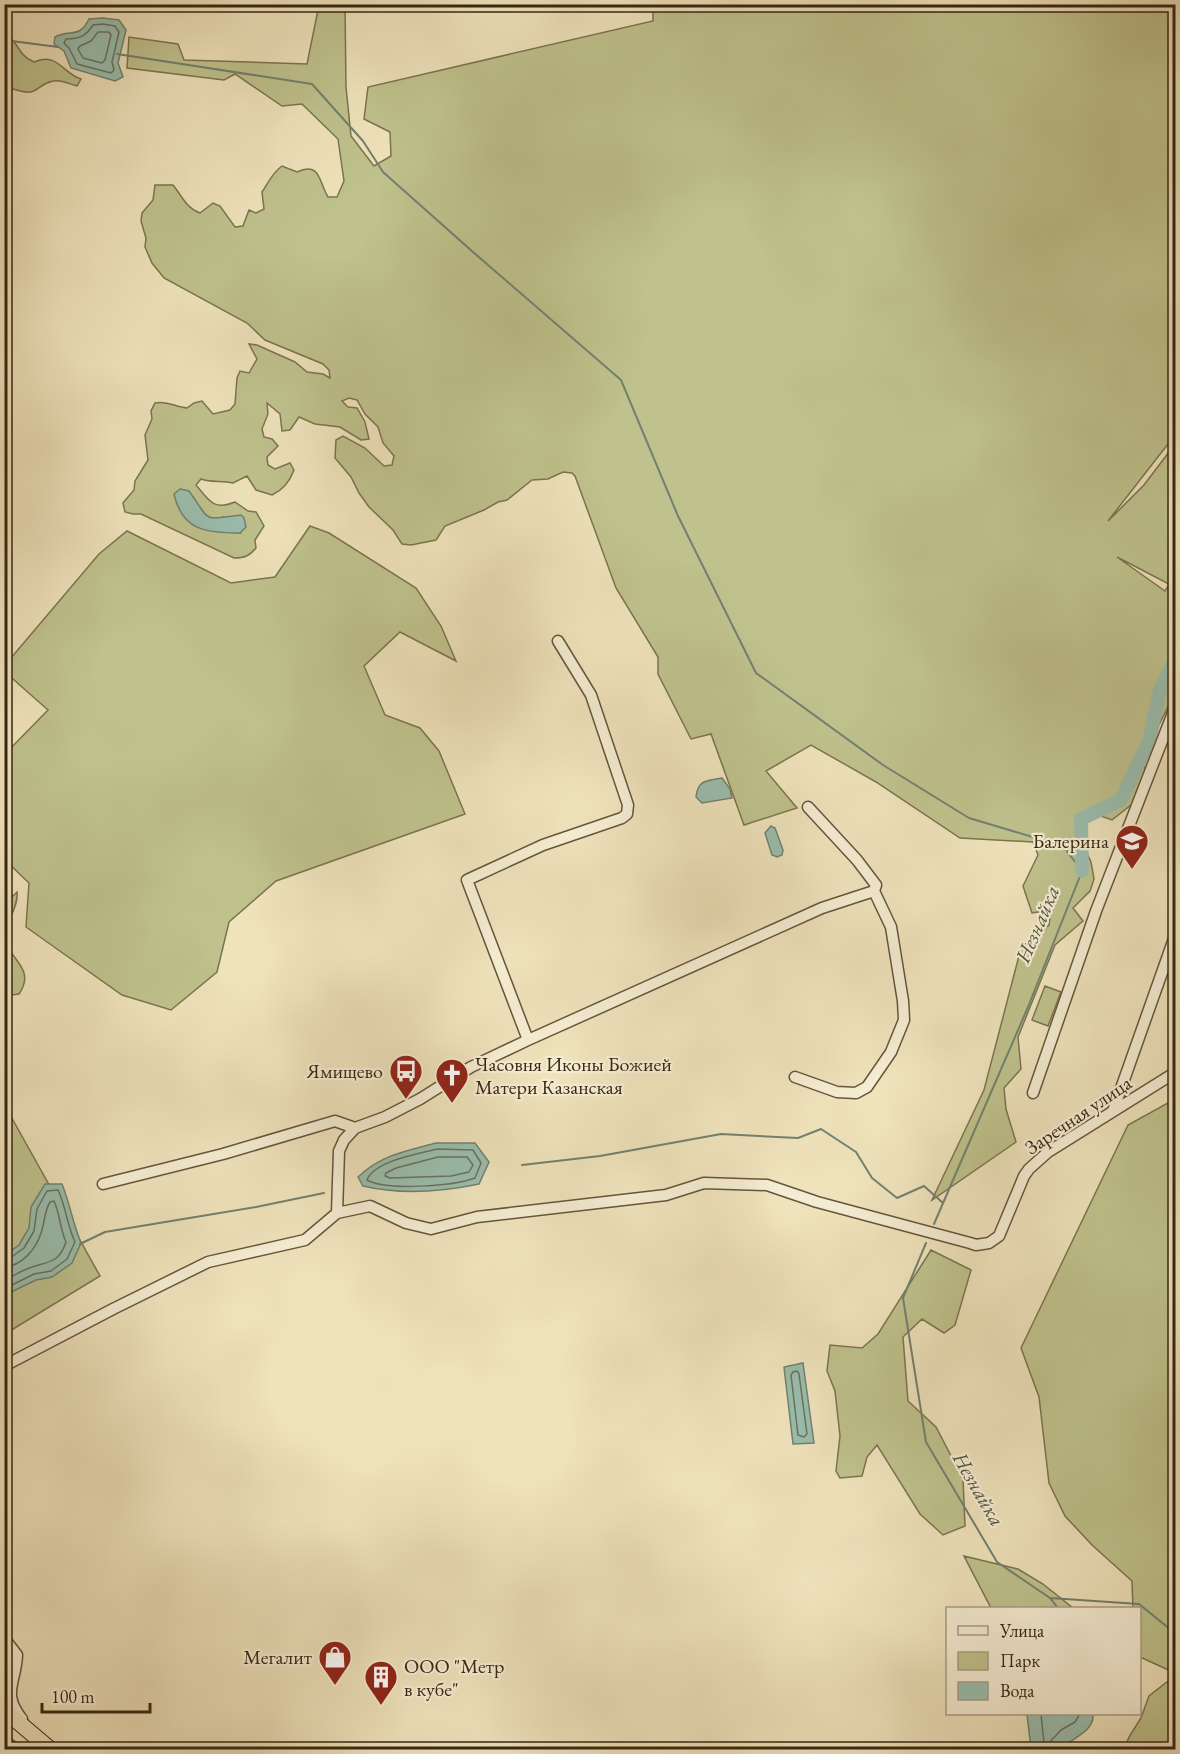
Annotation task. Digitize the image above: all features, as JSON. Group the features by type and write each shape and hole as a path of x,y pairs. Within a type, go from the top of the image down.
{"highway":[{"path":"4,1710 51,1749"},
{"path":"4,1743 13,1749"}],"street":[{"path":"528,1040 467,880 543,845 622,818 627,814 628,805 591,695 558,640"},
{"path":"1034,1093 1096,911 1176,705"},
{"path":"795,1077 837,1092 856,1093 867,1086 891,1052 904,1020 891,927 874,891 876,885 857,860 808,807"},
{"path":"4,1366 208,1262 305,1240 337,1213 339,1150 344,1140 355,1128 408,1105 471,1067 528,1040 822,908 874,891"},
{"path":"1113,1112 1176,933"},
{"name":"Заречная улица","path":"337,1213 369,1206 405,1223 431,1229 477,1217 666,1195 704,1183 767,1185 817,1202 970,1243 983,1244 999,1236 1020,1183 1029,1169 1048,1152 1176,1072"},
{"path":"103,1184 222,1154 335,1121 355,1128"},
{"path":"4,1638 17,1655 9,1675 12,1704 37,1738"}],"green space":[{"path":"319,5 345,5 346,87 351,136 374,166 391,156 390,132 364,119 368,87 653,21 653,5 1175,5 1175,435 1108,521 1144,485 1175,444 1175,693 1143,756 1146,779 1136,801 1112,820 1087,811 1084,847 1091,862 1094,879 1090,891 1073,908 1083,921 1055,945 1018,1037 1021,1069 1004,1088 1006,1109 1016,1142 932,1200 984,1090 1021,948 1049,925 1051,910 1032,913 1023,886 1038,855 1033,842 960,838 876,782 811,745 766,771 797,808 744,825 711,734 691,739 658,674 658,657 616,588 572,473 563,472 548,479 532,480 507,500 445,526 436,540 411,545 402,544 393,530 369,507 351,477 335,458 336,440 343,436 365,448 384,466 392,465 394,456 383,443 378,427 365,414 357,400 349,398 342,401 348,407 357,408 365,422 369,439 361,440 340,427 315,424 299,417 290,430 282,431 280,414 267,403 268,414 262,429 264,437 272,439 278,446 267,457 268,465 275,469 290,463 294,470 286,485 272,495 256,490 247,476 233,483 201,479 196,485 216,505 235,502 248,511 256,512 264,526 255,540 256,548 251,553 244,557 234,558 141,514 125,512 123,503 134,490 135,481 148,460 145,435 152,419 151,411 155,403 163,402 187,408 202,401 213,414 230,410 235,404 237,378 240,371 249,373 257,359 249,344 257,345 295,362 307,372 323,374 330,378 329,370 323,364 265,340 247,323 164,278 152,263 145,247 146,238 141,221 142,213 153,200 155,185 173,185 188,205 200,213 213,203 220,206 235,227 243,226 249,210 256,213 264,209 262,192 273,174 282,166 297,172 305,169 315,171 328,197 337,197 344,181 338,139 302,104 282,106 235,74 224,80 127,68 129,37 178,44 184,60 307,64","holes":["175,494 194,498 205,515 213,518 224,517 240,533 224,532","1117,557 1169,584 1165,591"]},
{"path":"5,34 13,40 28,59 34,62 54,61 81,79 77,86 56,81 28,92 13,89 5,101"},
{"path":"310,526 329,533 416,588 441,626 456,661 400,632 364,666 385,715 420,728 439,751 465,814 276,881 229,922 217,972 171,1010 122,995 26,927 29,883 5,860 5,754 48,710 5,672 5,665 99,554 127,531 231,583 275,577"},
{"path":"17,892 16,904 7,926 6,938 25,977 19,994 5,996 5,904"},
{"path":"1045,986 1061,992 1048,1026 1032,1020"},
{"path":"1175,1099 1175,1673 1141,1657 1141,1607 1133,1607 1132,1581 1092,1545 1065,1516 1049,1483 1039,1397 1021,1348 1128,1125"},
{"path":"4,1104 100,1276 5,1334 4,1334"},
{"path":"931,1250 971,1270 955,1325 944,1333 922,1319 903,1337 908,1401 936,1427 963,1479 965,1526 943,1535 920,1514 877,1445 867,1457 862,1476 840,1478 836,1471 840,1436 835,1391 827,1371 830,1345 862,1348 878,1334"},
{"path":"964,1556 1018,1569 1043,1584 1072,1607 990,1607"},
{"path":"1167,1682 1175,1688 1175,1749 1124,1749 1141,1718 1149,1696"}],"water":[{"path":"89,19 119,20 126,30 118,63 123,77 115,81 71,68 64,51 54,44 55,37 82,29"},
{"path":"180,489 189,491 209,517 241,515 246,527 240,533 217,532 190,523 183,516 174,494"},
{"path":"722,778 730,789 732,798 702,803 696,797 701,784"},
{"path":"771,826 775,828 783,850 782,855 777,857 772,855 765,833"},
{"path":"436,1143 475,1143 489,1162 479,1184 436,1191 392,1191 363,1186 358,1177 385,1159 404,1151"},
{"path":"45,1184 62,1184 81,1243 72,1263 52,1277 36,1280 5,1295 5,1255 19,1245 29,1228 31,1207"},
{"path":"803,1363 814,1443 793,1444 784,1367"},
{"path":"1027,1715 1093,1715 1093,1720 1086,1730 1060,1749 1031,1749"}],"waterway":[{"path":"4,40 58,47"},
{"path":"117,54 312,84 363,141 383,172 621,380 678,516 756,673 883,765 969,818 1063,846 1082,871 1028,1007 934,1224"},
{"name":"Незнайка","path":"1082,871 1081,819 1121,800 1149,741 1160,690 1176,658"},
{"path":"522,1165 600,1156 721,1134 798,1138 821,1129 856,1152 872,1178 897,1198 924,1186 943,1203"},
{"path":"80,1244 105,1232 256,1207 324,1193"},
{"name":"Незнайка","path":"926,1243 903,1298 926,1442 997,1562 1050,1598 1139,1604 1176,1634"},
{"path":"1050,1598 1057,1607"}],"place":[{"name":"Балерина","path":"1132,870"},
{"name":"Ямищево","path":"406,1100"},
{"name":"Часовня Иконы Божией Матери Казанская","path":"452,1104"},
{"name":"Мегалит","path":"335,1686"},
{"name":"ООО \"Метр в кубе\"","path":"381,1706"}]}
